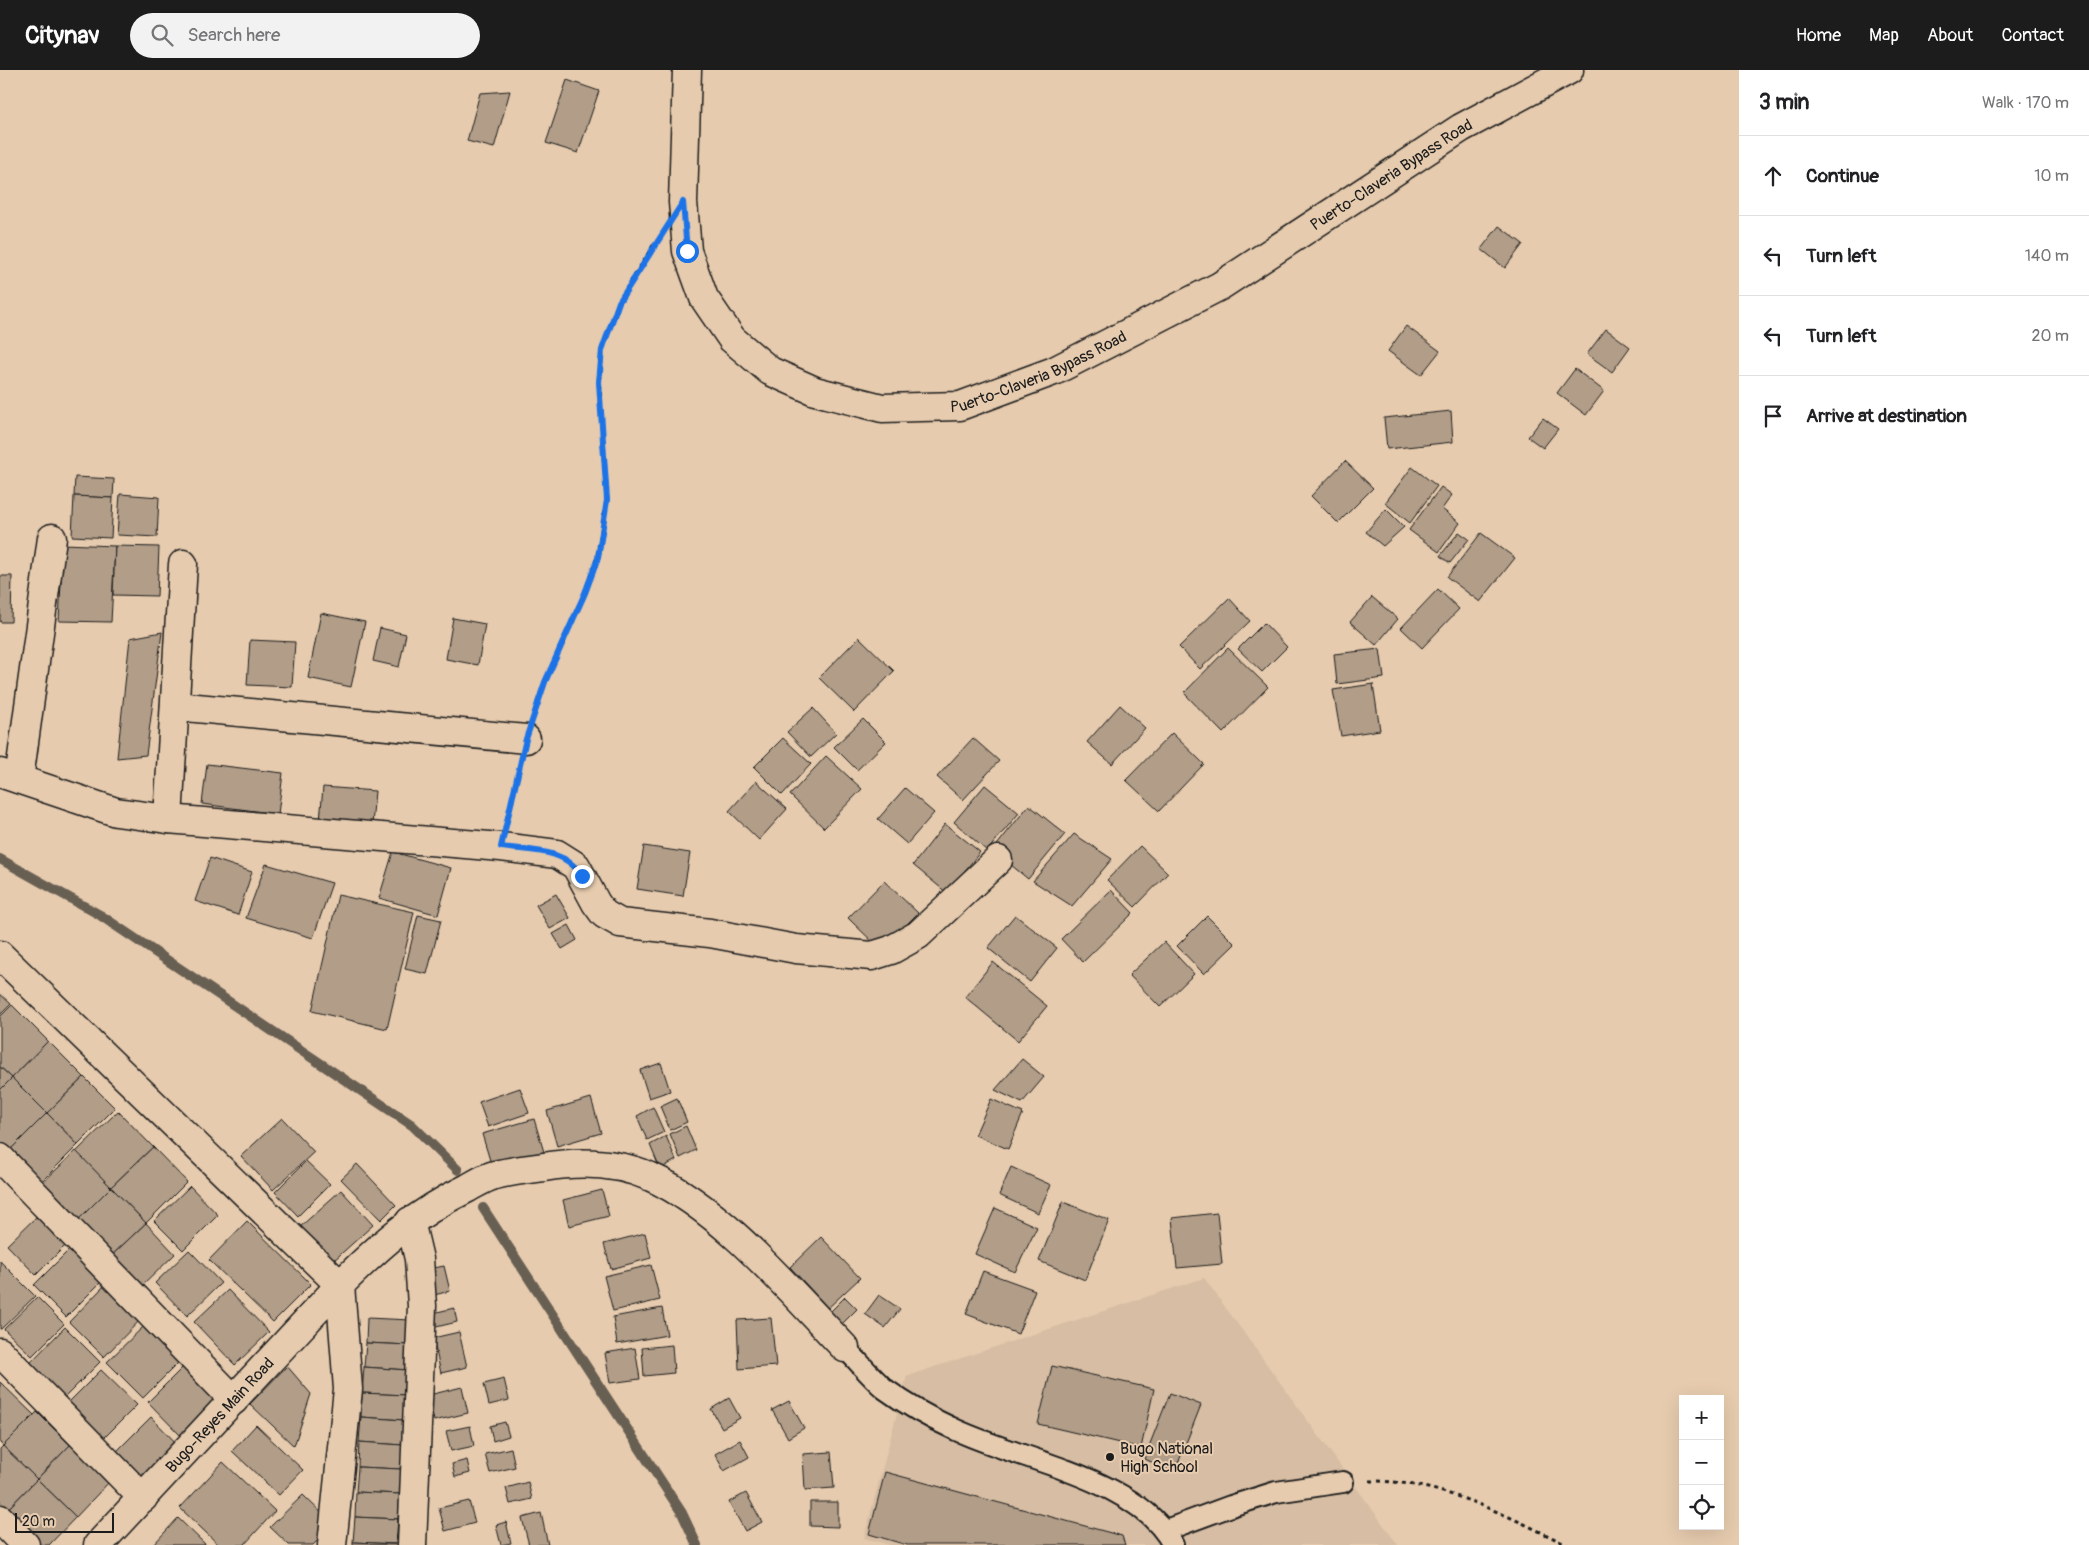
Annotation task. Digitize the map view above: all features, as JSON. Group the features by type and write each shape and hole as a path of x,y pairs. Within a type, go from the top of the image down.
{"street":[{"name":"Puerto-Claveria Bypass Road","path":"687,70 683,202 687,251 704,298 732,339 770,371 816,392 882,408 960,406 1054,371 1220,286 1461,128 1569,70"},
{"path":"52,538 10,776 116,812 168,820 501,847 558,854 571,861 604,914 620,923 710,933 796,949 872,956 891,950 918,935 998,860"},
{"path":"168,820 183,564"},
{"path":"174,706 526,739"},
{"path":"0,955 340,1285 348,1389 332,1545"},
{"path":"0,1158 234,1400"},
{"name":"Bugo-Reyes Main Road","path":"98,1545 340,1285 374,1251 410,1221 452,1195 494,1175 556,1165 603,1162 650,1177 683,1196 714,1219 768,1268 845,1348"},
{"path":"410,1221 419,1259 422,1306 412,1545"},
{"path":"0,1352 143,1498"},
{"path":"0,1519 25,1545"}],"lane":[{"path":"845,1348 886,1389 951,1428 1108,1487 1142,1508 1170,1538 1231,1506 1276,1492 1343,1482"}],"path":[{"path":"501,847 526,739 545,682 585,593 598,558 607,500 599,382 602,350 619,302 656,241"},
{"path":"1343,1482 1396,1481 1482,1504 1566,1545"}],"shaded area":[{"name":"Bugo National High School","path":"1204,1278 1398,1545 890,1545 864,1538 907,1376"}],"building":[{"path":"567,80 599,91 578,153 546,143"},
{"path":"510,91 494,148 467,141 480,93"},
{"path":"1499,226 1523,244 1505,268 1481,249"},
{"path":"1406,326 1440,351 1421,375 1388,351"},
{"path":"1606,329 1630,347 1612,372 1587,354"},
{"path":"1575,369 1604,391 1586,415 1557,393"},
{"path":"1451,411 1453,442 1387,449 1384,418"},
{"path":"1543,418 1558,429 1543,448 1528,437"},
{"path":"1345,461 1373,488 1338,523 1311,496"},
{"path":"1412,467 1437,486 1410,523 1385,503"},
{"path":"75,477 114,479 113,498 74,496"},
{"path":"1441,487 1452,495 1442,509 1460,523 1439,552 1409,530"},
{"path":"120,494 159,497 157,537 117,535"},
{"path":"74,496 113,498 111,538 72,536"},
{"path":"1386,509 1404,527 1383,546 1366,532"},
{"path":"1459,532 1469,539 1450,563 1440,556"},
{"path":"1481,533 1515,558 1480,602 1447,577"},
{"path":"63,544 115,546 111,622 59,621"},
{"path":"115,546 159,547 157,596 113,595"},
{"path":"0,576 12,576 11,622 0,622"},
{"path":"1438,589 1459,609 1422,648 1401,628"},
{"path":"1372,597 1398,619 1376,645 1350,622"},
{"path":"1229,598 1250,621 1200,669 1179,647"},
{"path":"321,613 365,622 351,687 308,678"},
{"path":"453,618 485,624 478,665 446,659"},
{"path":"1264,623 1287,647 1262,672 1238,649"},
{"path":"380,628 406,634 399,667 373,661"},
{"path":"162,632 146,755 117,758 130,638"},
{"path":"859,637 894,671 854,712 819,678"},
{"path":"250,640 295,642 292,687 247,685"},
{"path":"1228,648 1268,687 1223,733 1184,693"},
{"path":"1380,649 1384,678 1337,684 1334,654"},
{"path":"1373,684 1380,730 1341,736 1333,690"},
{"path":"1120,705 1145,728 1112,764 1087,742"},
{"path":"813,708 836,733 811,757 787,732"},
{"path":"863,719 886,742 857,770 834,747"},
{"path":"1172,733 1204,764 1159,811 1126,780"},
{"path":"783,738 811,764 782,795 754,767"},
{"path":"973,738 999,761 963,800 937,777"},
{"path":"826,756 862,789 824,828 790,795"},
{"path":"207,764 283,773 278,814 202,804"},
{"path":"756,781 787,809 759,840 729,811"},
{"path":"985,785 1019,813 987,851 954,822"},
{"path":"323,787 375,791 372,825 320,821"},
{"path":"905,788 934,813 907,844 878,819"},
{"path":"1029,805 1065,834 1028,879 993,850"},
{"path":"945,824 980,852 947,893 913,865"},
{"path":"1074,834 1112,859 1072,906 1033,881"},
{"path":"644,846 690,853 683,896 637,889"},
{"path":"1140,846 1168,873 1135,907 1107,880"},
{"path":"393,852 451,868 438,915 379,898"},
{"path":"210,858 252,872 238,915 195,901"},
{"path":"266,864 332,883 313,938 246,918"},
{"path":"884,881 918,913 881,950 848,918"},
{"path":"1111,890 1133,913 1083,962 1061,939"},
{"path":"556,894 570,918 550,929 536,905"},
{"path":"338,895 414,912 387,1029 312,1011"},
{"path":"418,915 441,920 427,974 405,969"},
{"path":"1015,915 1057,948 1030,982 988,948"},
{"path":"1207,916 1235,944 1204,974 1177,946"},
{"path":"569,925 577,940 562,949 553,934"},
{"path":"1164,942 1194,974 1160,1007 1129,975"},
{"path":"993,962 1047,1006 1018,1041 965,997"},
{"path":"0,994 11,1004 0,1015"},
{"path":"12,1005 48,1041 12,1078 0,1067 0,1017"},
{"path":"48,1041 84,1077 47,1113 12,1078"},
{"path":"1022,1059 1044,1077 1022,1103 995,1090"},
{"path":"661,1063 670,1091 649,1098 640,1070"},
{"path":"0,1067 12,1078 0,1090"},
{"path":"84,1077 115,1108 78,1145 47,1113"},
{"path":"12,1078 47,1113 9,1151 0,1142 0,1090"},
{"path":"520,1088 529,1113 488,1127 479,1102"},
{"path":"591,1098 601,1133 557,1146 547,1111"},
{"path":"677,1098 687,1122 670,1130 660,1106"},
{"path":"991,1099 1023,1113 1008,1149 975,1135"},
{"path":"653,1107 664,1132 647,1140 637,1116"},
{"path":"118,1111 153,1147 111,1187 76,1152"},
{"path":"47,1113 78,1145 41,1182 9,1151"},
{"path":"282,1118 314,1152 273,1190 241,1156"},
{"path":"534,1119 544,1152 492,1167 482,1134"},
{"path":"686,1126 696,1150 680,1158 670,1134"},
{"path":"666,1136 676,1160 660,1169 650,1145"},
{"path":"153,1147 187,1182 146,1223 111,1187"},
{"path":"76,1151 111,1187 76,1222 40,1185"},
{"path":"306,1161 330,1184 298,1216 275,1192"},
{"path":"357,1164 396,1205 381,1220 341,1179"},
{"path":"1011,1167 1051,1185 1038,1213 999,1195"},
{"path":"190,1186 218,1215 183,1250 154,1221"},
{"path":"111,1187 146,1223 110,1257 76,1222"},
{"path":"341,1190 373,1225 332,1262 300,1227"},
{"path":"602,1190 609,1216 569,1226 563,1200"},
{"path":"1063,1202 1109,1220 1085,1280 1039,1261"},
{"path":"995,1208 1037,1227 1015,1272 975,1254"},
{"path":"1217,1213 1222,1264 1177,1268 1172,1218"},
{"path":"36,1217 65,1246 36,1275 7,1245"},
{"path":"247,1221 311,1284 273,1322 209,1260"},
{"path":"146,1223 175,1254 140,1288 110,1257"},
{"path":"645,1233 651,1258 611,1269 604,1244"},
{"path":"821,1237 860,1278 828,1308 790,1267"},
{"path":"73,1246 105,1278 66,1317 34,1285"},
{"path":"189,1250 221,1283 187,1316 155,1283"},
{"path":"0,1261 35,1296 1,1329 0,1329"},
{"path":"651,1265 660,1300 613,1311 604,1276"},
{"path":"444,1266 450,1291 430,1296 424,1270"},
{"path":"983,1271 1035,1290 1018,1334 966,1314"},
{"path":"108,1282 143,1317 104,1357 69,1322"},
{"path":"228,1290 269,1332 235,1365 194,1322"},
{"path":"879,1295 900,1309 885,1328 865,1314"},
{"path":"37,1297 64,1324 32,1356 4,1329"},
{"path":"845,1297 857,1309 842,1324 830,1312"},
{"path":"454,1308 457,1322 432,1328 429,1314"},
{"path":"662,1308 667,1335 617,1344 613,1317"},
{"path":"367,1318 411,1320 409,1345 366,1343"},
{"path":"771,1318 776,1366 739,1369 737,1320"},
{"path":"147,1323 182,1359 143,1398 107,1362"},
{"path":"65,1327 100,1362 61,1401 27,1366"},
{"path":"459,1332 467,1367 441,1373 433,1338"},
{"path":"366,1343 409,1345 408,1370 364,1367"},
{"path":"672,1345 674,1373 644,1376 642,1348"},
{"path":"635,1348 640,1379 610,1383 605,1353"},
{"path":"187,1363 221,1396 181,1436 148,1402"},
{"path":"287,1366 311,1394 294,1446 250,1404"},
{"path":"1052,1366 1154,1389 1141,1448 1038,1424"},
{"path":"364,1367 408,1370 406,1395 362,1393"},
{"path":"101,1370 137,1405 102,1440 67,1404"},
{"path":"504,1379 509,1400 489,1405 484,1384"},
{"path":"0,1382 34,1415 3,1446 0,1443"},
{"path":"462,1387 468,1413 434,1421 429,1395"},
{"path":"362,1393 406,1395 404,1420 361,1417"},
{"path":"1170,1393 1201,1405 1175,1471 1144,1459"},
{"path":"729,1398 740,1418 722,1428 711,1409"},
{"path":"789,1401 804,1428 788,1438 772,1410"},
{"path":"37,1412 70,1445 37,1479 3,1446"},
{"path":"151,1417 181,1448 144,1485 114,1454"},
{"path":"361,1417 404,1420 403,1445 359,1442"},
{"path":"505,1422 509,1436 493,1441 490,1426"},
{"path":"256,1425 303,1470 279,1495 232,1451"},
{"path":"470,1426 474,1446 451,1451 446,1431"},
{"path":"740,1440 749,1457 724,1471 715,1454"},
{"path":"359,1442 403,1445 401,1469 358,1467"},
{"path":"72,1443 110,1481 76,1517 37,1479"},
{"path":"3,1446 37,1479 4,1513 0,1509 0,1449"},
{"path":"511,1448 515,1467 490,1473 485,1454"},
{"path":"831,1452 834,1488 805,1490 803,1454"},
{"path":"467,1460 470,1473 455,1477 452,1464"},
{"path":"223,1462 275,1511 244,1545 219,1545 180,1508"},
{"path":"358,1467 401,1469 400,1494 356,1492"},
{"path":"885,1472 1122,1536 1125,1545 907,1545 869,1534"},
{"path":"37,1479 76,1517 49,1545 36,1545 4,1513"},
{"path":"528,1482 532,1499 510,1504 506,1488"},
{"path":"356,1492 400,1494 398,1519 355,1517"},
{"path":"746,1493 762,1522 745,1531 729,1502"},
{"path":"303,1495 334,1525 313,1545 289,1545 270,1527"},
{"path":"469,1501 475,1523 445,1531 439,1508"},
{"path":"810,1502 838,1502 838,1527 810,1526"},
{"path":"541,1513 548,1545 529,1545 522,1518"},
{"path":"355,1517 398,1519 396,1544 353,1542"},
{"path":"178,1518 206,1545 153,1545"},
{"path":"506,1522 511,1543 501,1545 496,1525"},
{"path":"353,1542 396,1544 396,1545 353,1545"}],"waterway":[{"path":"0,859 100,915 412,1125 458,1170"},
{"path":"483,1208 682,1513 697,1545"}],"place":[{"name":"Bugo National High School","path":"1110,1457"}],"route":[{"path":"582,876 571,861 558,854 501,847 526,739 545,682 564,636 585,593 598,558 607,500 599,382 602,350 619,302 651,249 683,202 687,251"}]}
